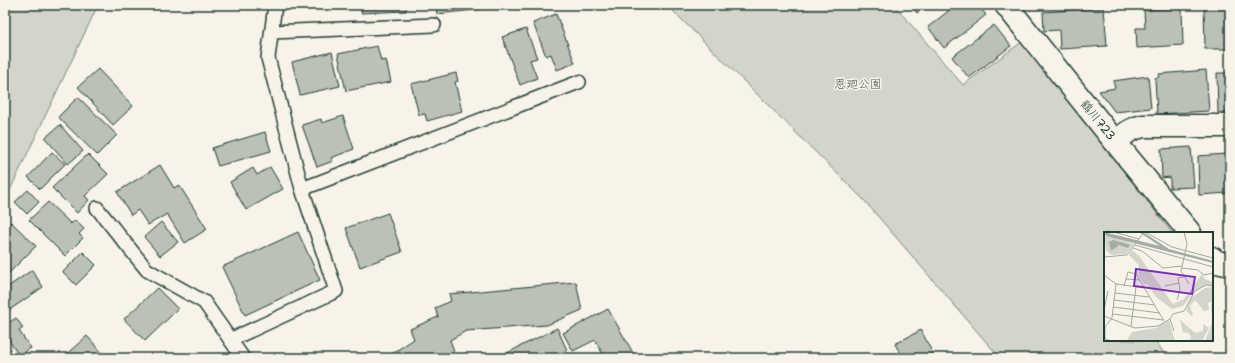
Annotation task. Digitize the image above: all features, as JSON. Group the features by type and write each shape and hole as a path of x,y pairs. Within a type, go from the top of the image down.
{"street":[{"name":"鶴川723","path":"1006,5 1189,232"},
{"path":"1116,142 1127,132 1134,128 1143,126 1230,126"},
{"path":"1213,259 1217,262 1230,265"}],"lane":[{"path":"230,340 336,291 302,189 268,58 275,5"},
{"path":"272,32 434,25"},
{"path":"302,189 579,82"},
{"path":"97,208 147,270 204,302 243,358"}],"green space":[{"path":"5,5 98,5 5,198"},
{"name":"恩廻公園","path":"667,5 894,5 963,85 1023,41 1171,232 1104,232 1104,341 1156,341 1167,358 1000,358 863,199"}],"building":[{"path":"361,5 406,5 406,11 361,13"},
{"path":"436,5 494,5 494,8 437,14"},
{"path":"911,5 928,5 917,13"},
{"path":"956,5 978,5 986,15 944,48 928,27"},
{"path":"1204,6 1230,6 1230,49 1205,49"},
{"path":"1104,8 1107,46 1060,49 1059,30 1044,31 1043,12"},
{"path":"1182,8 1183,45 1137,48 1136,28 1145,28 1144,10"},
{"path":"556,14 575,63 557,70 551,54 546,56 533,23"},
{"path":"994,25 1011,46 969,78 952,57"},
{"path":"526,29 537,58 530,60 537,78 520,85 502,37"},
{"path":"377,46 381,61 386,60 391,82 346,91 338,54"},
{"path":"332,52 340,86 300,95 292,62"},
{"path":"98,69 133,106 113,125 78,87"},
{"path":"1206,70 1209,111 1157,114 1155,78 1159,77 1159,74"},
{"path":"456,73 458,81 455,82 462,111 427,121 425,114 419,115 411,84"},
{"path":"1217,73 1230,73 1230,112 1218,113"},
{"path":"1148,76 1151,108 1115,112 1099,91 1115,88 1113,81"},
{"path":"78,97 117,135 97,155 58,117"},
{"path":"343,116 354,149 331,158 333,161 317,167 302,125 321,119 322,123"},
{"path":"60,125 83,151 68,164 45,138"},
{"path":"265,132 271,151 218,166 212,148"},
{"path":"1191,147 1194,187 1170,188 1170,177 1162,178 1161,149"},
{"path":"52,152 65,164 40,189 28,177"},
{"path":"88,154 108,174 85,196 89,200 77,213 52,188"},
{"path":"1226,154 1228,193 1199,195 1198,156"},
{"path":"160,165 174,188 179,185 207,229 185,243 167,214 148,225 138,210 131,215 117,192"},
{"path":"270,167 283,189 246,210 230,182 253,168 257,175"},
{"path":"28,190 39,202 27,214 15,202"},
{"path":"48,202 71,224 75,220 84,229 79,234 83,238 65,256 29,220"},
{"path":"388,213 402,252 360,267 346,228"},
{"path":"11,222 36,246 9,273 5,270 5,228"},
{"path":"161,222 178,242 160,256 144,237"},
{"path":"298,232 320,280 245,315 222,267"},
{"path":"83,252 96,265 76,285 63,272"},
{"path":"32,270 43,287 5,313 5,289"},
{"path":"576,282 582,310 547,325 466,331 450,340 454,351 442,358 397,358 393,353 414,339 410,329 438,317 435,308 451,301 449,294"},
{"path":"157,288 178,309 145,341 124,319"},
{"path":"608,309 636,358 605,358 595,340 573,351 563,333"},
{"path":"16,318 23,328 19,331 31,348 19,356 5,334 5,325"},
{"path":"557,328 567,350 551,358 497,358"},
{"path":"921,330 935,358 903,358 895,344"},
{"path":"87,336 107,358 62,358"}]}
